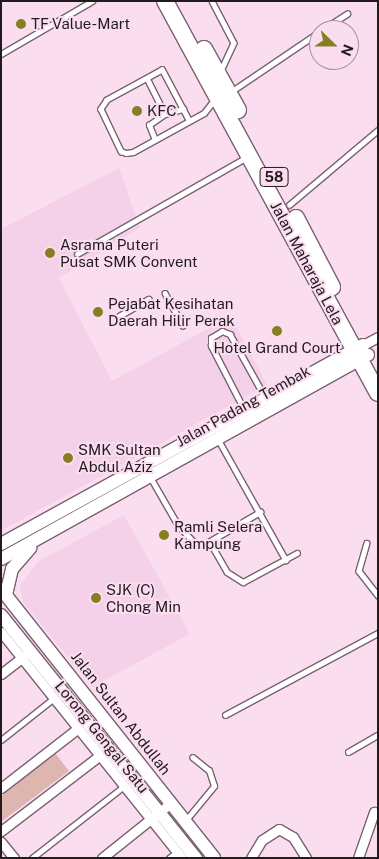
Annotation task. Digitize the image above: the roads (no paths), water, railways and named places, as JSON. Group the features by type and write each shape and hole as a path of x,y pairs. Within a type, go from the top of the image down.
{"highway":[{"name":"Jalan Maharaja Lela","path":"166,1 289,205 361,353 378,393"},
{"name":"Jalan Maharaja Lela","path":"176,1 219,75 229,117 250,156 361,353 378,372"}],"main road":[{"name":"Jalan Padang Tembak","path":"1,544 266,398 361,353"},
{"name":"Jalan Padang Tembak","path":"1,559 218,438 361,353"},
{"path":"3,592 18,560 47,533"},
{"name":"Jalan Sultan Abdullah","path":"3,592 214,858"},
{"name":"Jalan Sultan Abdullah","path":"1,615 25,655 156,816 196,858"},
{"path":"25,655 57,659"}],"street":[{"path":"361,353 378,337"},
{"name":"Lorong Gengal Satu","path":"1,632 25,655 53,699 124,786 156,816 176,856"},
{"path":"1,674 25,655"},
{"path":"1,788 77,729"},
{"path":"1,831 99,756"},
{"path":"102,858 172,803"},
{"path":"358,858 374,812"},
{"path":"251,858 262,840 279,828 293,837 306,858"},
{"path":"1,842 14,858"}],"lane":[{"path":"1,54 92,1"},
{"path":"212,1 234,43 219,75"},
{"path":"338,20 347,14"},
{"path":"190,121 162,70 107,100 101,109 121,151 133,152 190,121 204,113 222,93 309,38"},
{"path":"147,78 165,114"},
{"path":"155,140 149,125 165,114 183,109"},
{"path":"204,113 229,117"},
{"path":"289,205 378,130"},
{"path":"77,254 250,156"},
{"path":"165,293 183,325"},
{"path":"118,316 148,299"},
{"path":"244,410 211,346 211,338 222,331 230,334 266,398"},
{"path":"218,438 286,560"},
{"path":"150,476 188,538 196,544 210,542 260,512"},
{"path":"210,542 227,572 243,582 297,553"},
{"path":"367,543 359,571 378,595"},
{"path":"225,715 378,633"},
{"path":"1,740 53,699"},
{"path":"348,752 378,735"},
{"path":"185,820 214,786 209,771 193,758"},
{"path":"32,858 124,786"}],"place":[{"name":"TF Value-Mart","path":"21,24"},
{"name":"KFC","path":"137,111"},
{"name":"Asrama Puteri Pusat SMK Convent","path":"50,253"},
{"name":"Pejabat Kesihatan Daerah Hilir Perak","path":"98,312"},
{"name":"Hotel Grand Court","path":"277,331"},
{"name":"SMK Sultan Abdul Aziz","path":"68,458"},
{"name":"Ramli Selera Kampung","path":"164,535"},
{"name":"SJK (C) Chong Min","path":"96,598"}]}
